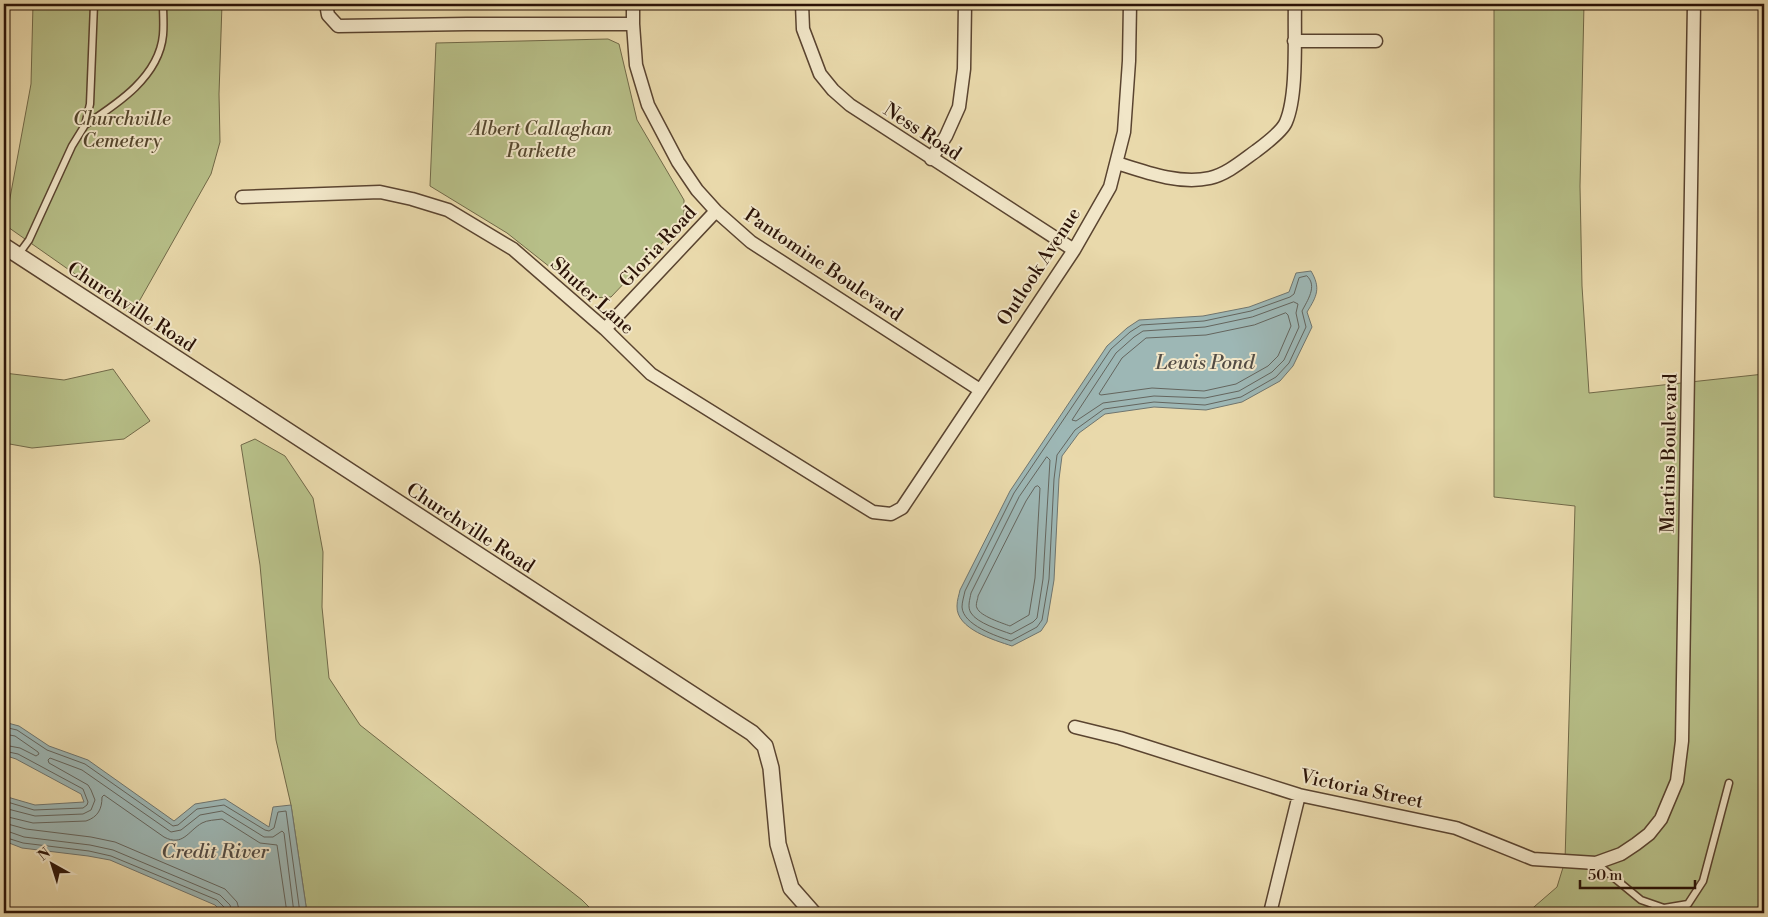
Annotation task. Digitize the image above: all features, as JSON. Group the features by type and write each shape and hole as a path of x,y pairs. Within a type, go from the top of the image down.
{"street":[{"path":"326,4 328,15 338,26 633,24"},
{"name":"Pantomine Boulevard","path":"633,4 636,65 648,105 678,162 716,211 751,242 980,390"},
{"name":"Ness Road","path":"802,4 803,29 820,74 833,90 850,105 931,159 1074,250"},
{"path":"931,159 946,136 959,107 964,69 965,4"},
{"name":"Outlook Avenue","path":"891,514 902,508 1074,250 1110,187 1124,132 1129,61 1130,4"},
{"path":"1117,162 1156,175 1186,179 1210,178 1232,168 1263,146 1286,123 1293,94 1295,4"},
{"name":"Martins Boulevard","path":"1596,862 1621,854 1636,844 1649,834 1660,819 1677,781 1682,741 1694,4"},
{"path":"1294,41 1376,40"},
{"name":"Shuter Lane","path":"242,197 380,192 448,210 513,249 604,329 650,374 874,512 891,514"},
{"name":"Gloria Road","path":"604,329 716,211"},
{"name":"Churchville Road","path":"4,246 752,733 765,746 770,768 778,844 791,888 813,913"},
{"name":"Victoria Street","path":"1075,727 1120,738 1300,795 1456,828 1533,859 1596,862"},
{"path":"1270,913 1300,795"}],"lane":[{"path":"17,256 29,240 72,146 85,125 90,104 94,4"},
{"path":"85,125 111,108 137,85 151,68 160,48 163,35 163,4"},
{"path":"1596,862 1641,900 1664,908 1688,904 1703,881 1729,783"}],"green space":[{"name":"Churchville Cemetery","path":"33,4 222,4 219,94 220,142 211,174 132,314 5,225 31,84"},
{"path":"1494,4 1584,4 1580,186 1582,286 1589,393 1764,374 1764,913 1527,913 1557,887 1565,861 1575,506 1494,497"},
{"name":"Albert Callaghan Parkette","path":"608,39 619,44 637,120 684,200 684,220 611,297 589,298 507,233 430,186 436,43"},
{"path":"113,369 150,421 124,439 32,448 4,443 4,373 64,380"},
{"path":"255,439 285,456 313,498 323,552 322,607 329,678 360,725 582,900 595,913 305,913 306,906 291,805 276,740 260,565 241,445"}],"water":[{"name":"Lewis Pond","path":"1311,271 1317,287 1307,312 1312,327 1293,366 1280,381 1242,402 1206,410 1154,407 1105,414 1079,433 1062,456 1059,479 1054,580 1047,622 1041,631 1012,646 969,627 958,614 957,606 960,590 1010,491 1107,346 1139,320 1203,316 1249,307 1289,292 1296,273"},
{"name":"Credit River","path":"4,722 19,726 49,746 88,760 174,821 195,804 225,799 269,827 273,807 291,805 306,906 305,913 223,913 215,905 110,860 22,848 4,841 4,796 35,805 84,802 81,794 16,759 4,755"}]}
